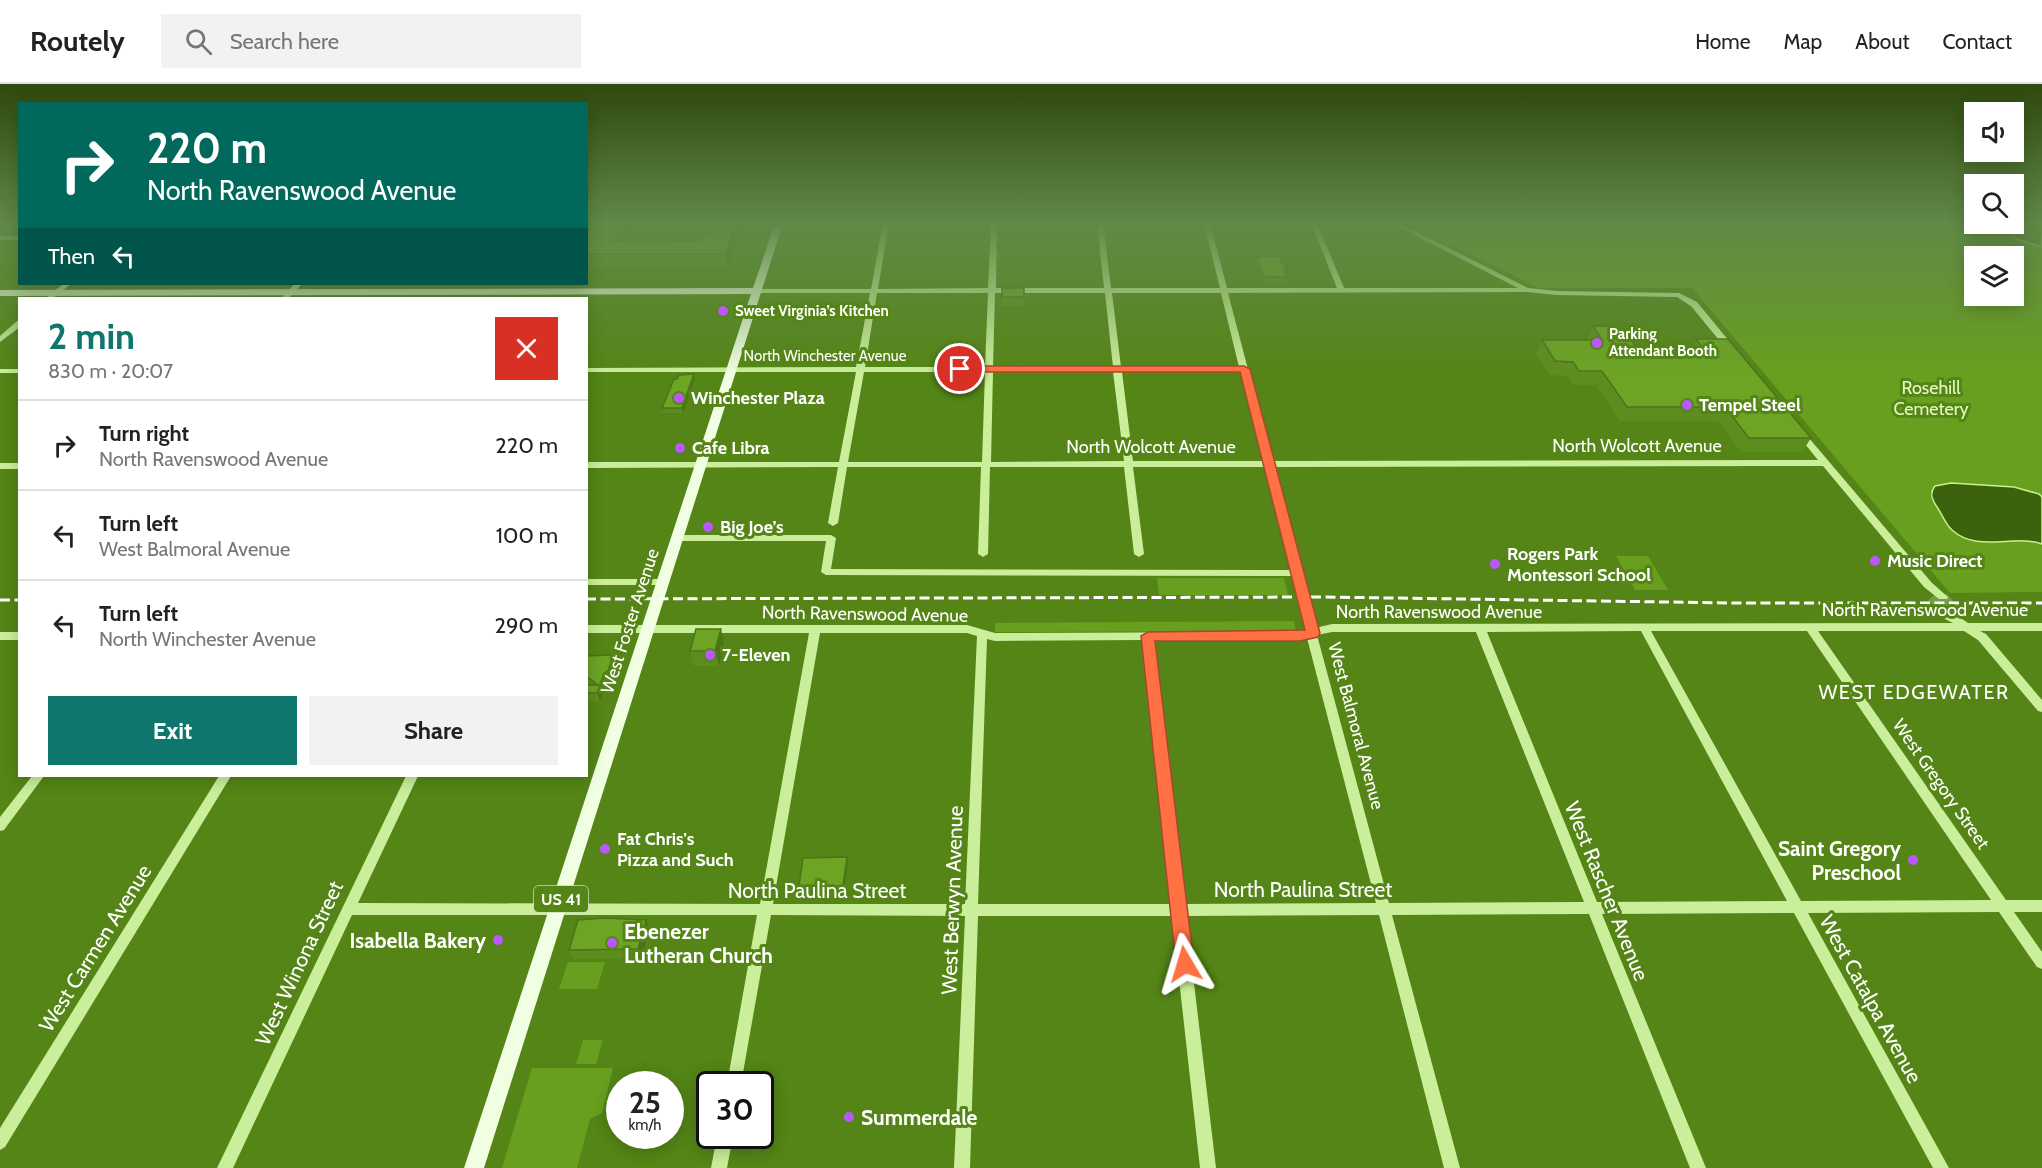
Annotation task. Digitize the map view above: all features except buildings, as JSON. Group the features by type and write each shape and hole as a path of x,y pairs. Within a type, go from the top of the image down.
{"main road":[{"name":"West Foster Avenue","path":"474,1168 763,274"},
{"path":"0,293 53,296 584,295 757,291"}],"street":[{"path":"834,523 877,274"},
{"path":"983,554 992,274"},
{"path":"1106,274 1138,554"},
{"name":"West Balmoral Avenue","path":"1220,274 1452,1168"},
{"path":"1334,274 1341,290"},
{"path":"1494,274 1527,290"},
{"path":"53,296 66,285"},
{"path":"757,291 1527,290 1557,294 1679,295 1694,304 1740,361"},
{"path":"0,340 18,325"},
{"name":"North Winchester Avenue","path":"588,370 1244,369"},
{"path":"0,371 18,371"},
{"path":"1792,424 1938,597"},
{"name":"North Wolcott Avenue","path":"588,465 1823,463"},
{"path":"0,466 18,466"},
{"path":"677,538 831,538 826,572 1296,573"},
{"path":"588,582 663,582"},
{"path":"1949,610 1947,615 1982,637 2042,708"},
{"name":"West Gregory Street","path":"1810,627 2042,963"},
{"name":"North Ravenswood Avenue","path":"588,629 967,629 995,637 1300,636 1332,628 2042,627"},
{"name":"West Rascher Avenue","path":"1480,628 1698,1168"},
{"name":"West Catalpa Avenue","path":"1644,628 1941,1168"},
{"path":"736,1071 815,629"},
{"name":"West Berwyn Avenue","path":"962,1168 982,634"},
{"path":"0,636 18,636"},
{"path":"1148,636 1208,1168"},
{"path":"0,826 6,811 37,777"},
{"name":"West Carmen Avenue","path":"0,1142 224,777"},
{"name":"West Winona Street","path":"225,1168 411,777"},
{"name":"North Paulina Street","path":"348,909 1179,910 2042,906"},
{"path":"719,1168 723,1149"}],"green space":[{"name":"Rosehill Cemetery","path":"1509,274 1964,274 1964,306 2024,306 2024,274 2042,274 2042,592 1950,593 1692,288 1538,288"},
{"path":"1616,556 1648,556 1668,590 1635,590"},
{"path":"1157,578 1284,578 1288,595 1159,595"},
{"path":"1294,621 1296,631 995,632 995,623"},
{"path":"568,962 605,962 597,989 559,989"},
{"path":"583,1040 603,1040 596,1064 576,1064"},
{"path":"532,1068 613,1068 612,1071 606,1071 606,1097 602,1113 590,1119 577,1168 502,1168"}],"shaded area":[{"path":"1951,483 2014,487 2039,494 2042,497 2042,544 2031,541 1984,542 1962,537 1948,525 1932,496 1935,486"}],"tunnel":[{"path":"1932,597 1943,610"},
{"path":"1943,597 1954,610"}],"railway":[{"path":"588,599 1323,597 1735,603 2042,603"},
{"path":"0,600 18,600"}],"place":[{"name":"Sweet Virginia’s Kitchen","path":"723,311"},
{"name":"Parking Attendant Booth","path":"1597,343"},
{"name":"Winchester Plaza","path":"679,398"},
{"name":"Tempel Steel","path":"1687,405"},
{"name":"Cafe Libra","path":"680,448"},
{"name":"Big Joe’s","path":"708,527"},
{"name":"Music Direct","path":"1875,561"},
{"name":"Rogers Park Montessori School","path":"1495,564"},
{"name":"7-Eleven","path":"710,655"},
{"name":"Fat Chris's Pizza and Such","path":"605,849"},
{"name":"Saint Gregory Preschool","path":"1913,860"},
{"name":"Isabella Bakery","path":"498,940"},
{"name":"Ebenezer Lutheran Church","path":"612,943"},
{"name":"Summerdale","path":"849,1117"}],"district":[{"name":"WEST EDGEWATER","path":"1914,692"}],"route":[{"path":"960,369 1244,369 1313,633 1300,636 1148,636 1185,964"}]}
